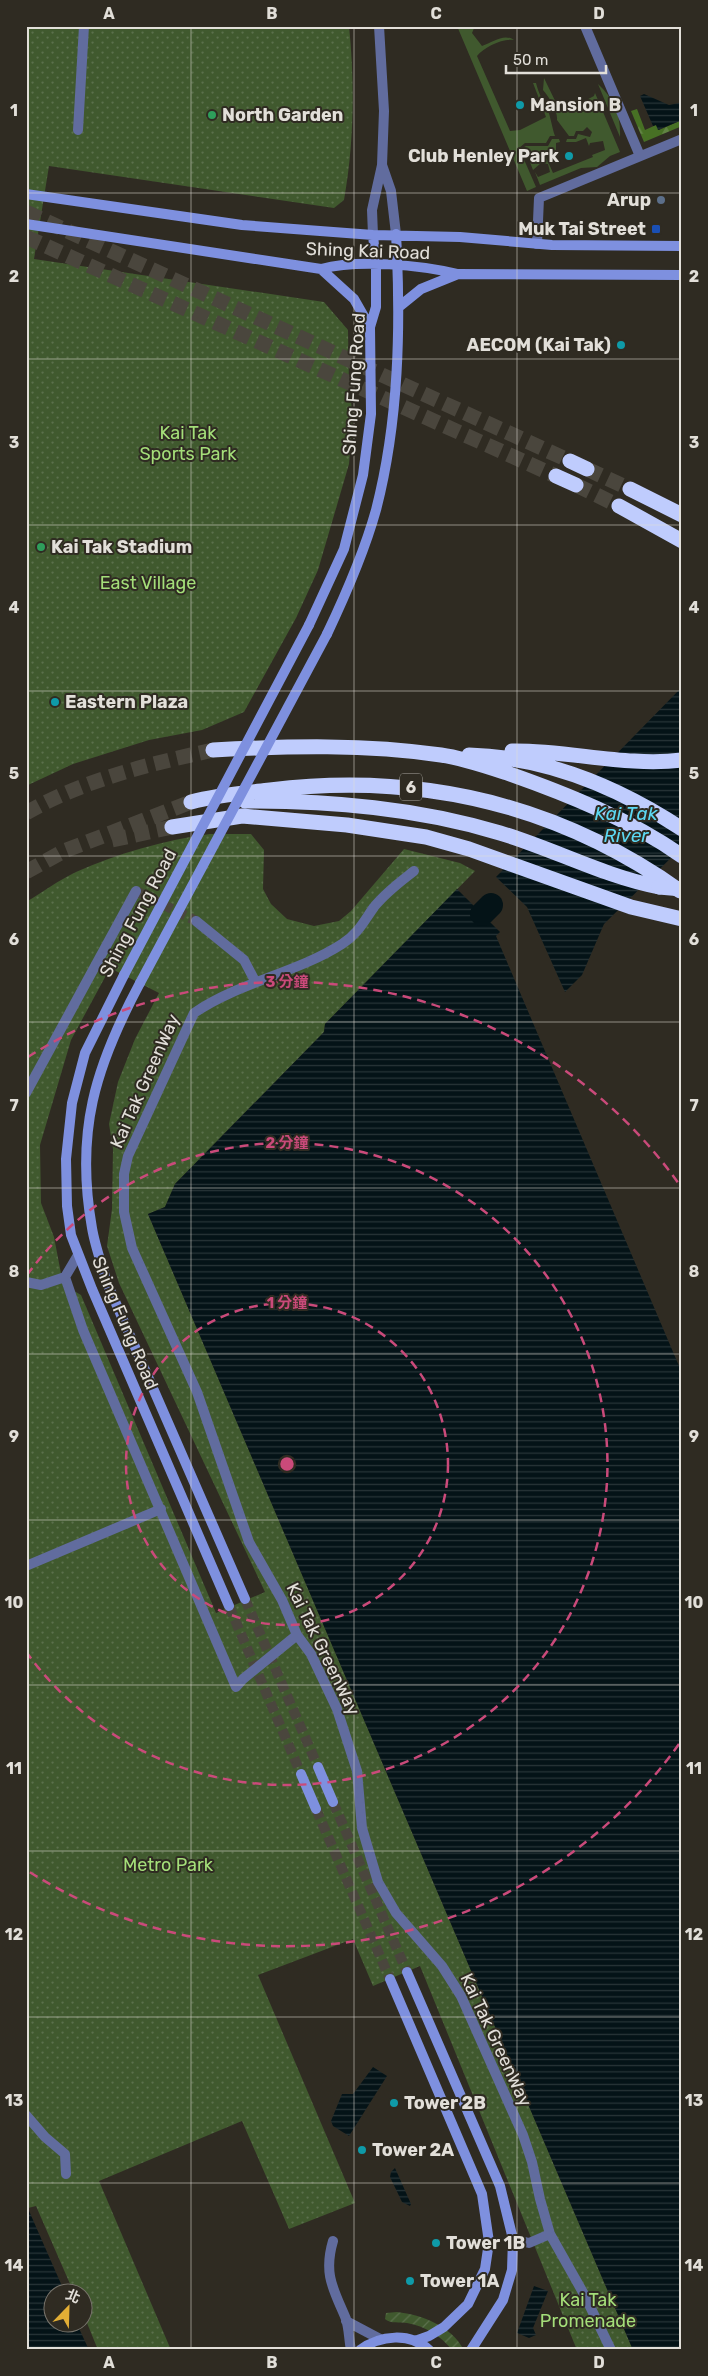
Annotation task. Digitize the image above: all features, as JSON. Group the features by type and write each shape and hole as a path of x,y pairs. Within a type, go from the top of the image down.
{"highway":[{"path":"570,461 587,469"},
{"path":"556,476 576,485"},
{"path":"630,489 682,514"},
{"path":"619,506 682,541"},
{"name":"6","path":"213,750 336,746 378,748 443,755 535,783 606,813 638,829 682,856"},
{"path":"443,755 485,752 562,752 639,761 682,760"},
{"path":"443,755 494,757 550,766 622,795 682,829"},
{"name":"6","path":"352,784 416,788 461,795 509,808 559,825 610,847 682,890 621,878 503,834 439,817 357,805 211,800 191,802 213,796 312,785 352,784"},
{"path":"172,827 242,816 347,825 421,837 468,849 631,907 682,920"}],"main road":[{"name":"Shing Kai Road","path":"26,194 242,225 373,235 396,234 460,237 537,244 682,246"},
{"name":"Shing Kai Road","path":"26,224 321,269 342,264 433,268 458,274 682,275"},
{"name":"Shing Fung Road","path":"245,1600 107,1283 92,1230 88,1201 86,1157 88,1125 92,1100 107,1050 140,984 327,634 362,555 390,442 400,306 396,234"},
{"name":"Shing Fung Road","path":"229,1606 78,1255 71,1235 67,1206 66,1159 72,1103 85,1053 124,975 309,625 344,549 363,475 371,414 370,327 376,307 376,265 373,235"},
{"path":"321,269 354,299 370,327"},
{"path":"400,306 421,289 458,274"},
{"path":"318,1767 333,1802"},
{"path":"301,1774 316,1809"},
{"path":"407,1972 500,2186 513,2239 512,2270 503,2300 471,2350"},
{"path":"390,1979 482,2194 489,2242 485,2269 468,2304 444,2327 416,2341"},
{"path":"360,2350 380,2339 403,2338 416,2341 429,2350"}],"street":[{"path":"78,130 84,26"},
{"path":"373,235 372,210 382,165 384,111 379,26"},
{"path":"585,26 640,156"},
{"path":"537,244 539,198 682,139"},
{"path":"382,165 391,191 396,234"},
{"name":"Kai Tak GreenWay","path":"414,871 392,887 374,907 358,933 342,944 315,959 254,981 208,1003 194,1013 128,1156 124,1174 124,1212 132,1248 197,1392 249,1542 282,1600 297,1635 311,1654 337,1709 351,1747 357,1772 362,1828 378,1882 396,1914 442,1966 461,1996 523,2135 532,2162 550,2234 585,2296 611,2350"},
{"path":"26,1093 136,891"},
{"path":"196,921 244,960 254,981"},
{"path":"26,1282 41,1285 65,1277 78,1255"},
{"path":"26,1275 41,1285"},
{"path":"65,1277 83,1330 236,1687 243,1679 297,1635"},
{"path":"26,1566 161,1509"},
{"path":"26,2115 45,2137 66,2154 66,2174"},
{"path":"513,2239 529,2243 550,2234"},
{"path":"333,2242 329,2257 330,2279 332,2290 346,2321 351,2350"},
{"path":"346,2321 380,2339"}],"green space":[{"name":"Kai Tak Sports Park","path":"26,26 349,26 353,92 352,136 344,200 334,208 49,166 34,259 324,302 348,330 349,387 353,417 349,464 318,570 296,618 244,712 202,730 149,740 73,764 26,786"},
{"path":"457,26 475,26 472,33 482,46 506,37 514,40 505,40 494,44 484,49 477,56 510,131 520,130 546,117 533,83 536,83 549,114 555,136 550,136 546,143 525,143 519,148 536,187 527,191"},
{"path":"544,78 560,111 569,109 594,96 595,93 620,152 610,156 597,167 581,168 540,185 535,172 538,177 550,172 548,164 541,163 533,170 524,147 548,146 552,139 559,139 560,142 556,143 556,150 545,155 553,173 593,157 592,155 605,150 603,141 590,143 589,146 586,138 576,142 566,142 567,139 576,139 578,134 590,137 592,132 587,127 583,131 576,131 574,136 569,136 557,120 555,108 543,90"},
{"path":"598,84 612,102 618,115 620,137"},
{"path":"637,109 645,130 656,125 659,130 682,120 682,126 644,142 631,111"},
{"path":"210,834 251,834 264,850 263,889 271,904 287,919 314,926 339,921 351,911 404,849 460,863 475,871 325,1024 324,1032 175,1184 165,1207 148,1214 633,2350 577,2350 420,1966 373,1986 353,1939 258,1975 355,2203 289,2229 242,2121 99,2181 171,2350 98,2350 92,2334 92,2284 70,2284 36,2206 28,2208 26,2204 26,902 63,879 92,865 159,844","holes":["110,968 159,993 135,1039 118,1082 109,1124 113,1149 112,1209 107,1246 119,1283 265,1592 216,1613 81,1295 69,1288 64,1289 54,1237 41,1203 40,1145 71,1040"]},
{"path":"397,2312 426,2319 444,2328 452,2334 464,2350 452,2350 443,2340 426,2329 385,2319 386,2313"}],"water":[{"path":"644,94 669,105 679,103 682,111 682,120 658,130 656,125 653,126 640,96"},
{"name":"Kai Tak River","path":"682,687 682,847 604,924 582,975 565,992 527,907 496,877"},
{"path":"457,889 500,932 496,936 682,1373 682,2350 633,2350 148,1214 165,1207 175,1184 324,1032 325,1024"},
{"path":"373,2067 387,2076 349,2136 333,2126 331,2121 342,2094 353,2094"},
{"path":"395,2168 411,2204 410,2206 402,2202 390,2177 391,2172"},
{"path":"26,2204 61,2284 42,2284 42,2334 82,2334 89,2350 26,2350"},
{"path":"534,2286 548,2291 533,2328 536,2335 529,2338 517,2333"}],"waterway":[{"name":"Kai Tak River","path":"482,914 491,905"}],"tunnel":[{"path":"26,212 570,461"},
{"path":"26,237 556,476"},
{"path":"587,469 630,489"},
{"path":"576,485 619,506"},
{"path":"26,813 70,791 117,774 213,750"},
{"path":"26,872 64,851 191,802"},
{"path":"112,840 172,827"},
{"path":"136,891 196,921"},
{"path":"245,1599 318,1767"},
{"path":"229,1606 301,1774"},
{"path":"333,1802 407,1972"},
{"path":"316,1809 390,1979"}],"place":[{"name":"Mansion B","path":"520,105"},
{"name":"North Garden","path":"212,115"},
{"name":"Club Henley Park","path":"569,156"},
{"name":"Arup","path":"661,200"},
{"name":"Muk Tai Street","path":"656,229"},
{"name":"AECOM (Kai Tak)","path":"621,345"},
{"name":"Kai Tak Stadium","path":"41,547"},
{"name":"Eastern Plaza","path":"55,702"},
{"name":"Tower 2B","path":"394,2103"},
{"name":"Tower 2A","path":"362,2150"},
{"name":"Tower 1B","path":"436,2243"},
{"name":"Tower 1A","path":"410,2281"}],"park label":[{"name":"East Village","path":"148,583"},
{"name":"Metro Park","path":"168,1865"},
{"name":"Kai Tak Promenade","path":"588,2310"}]}
